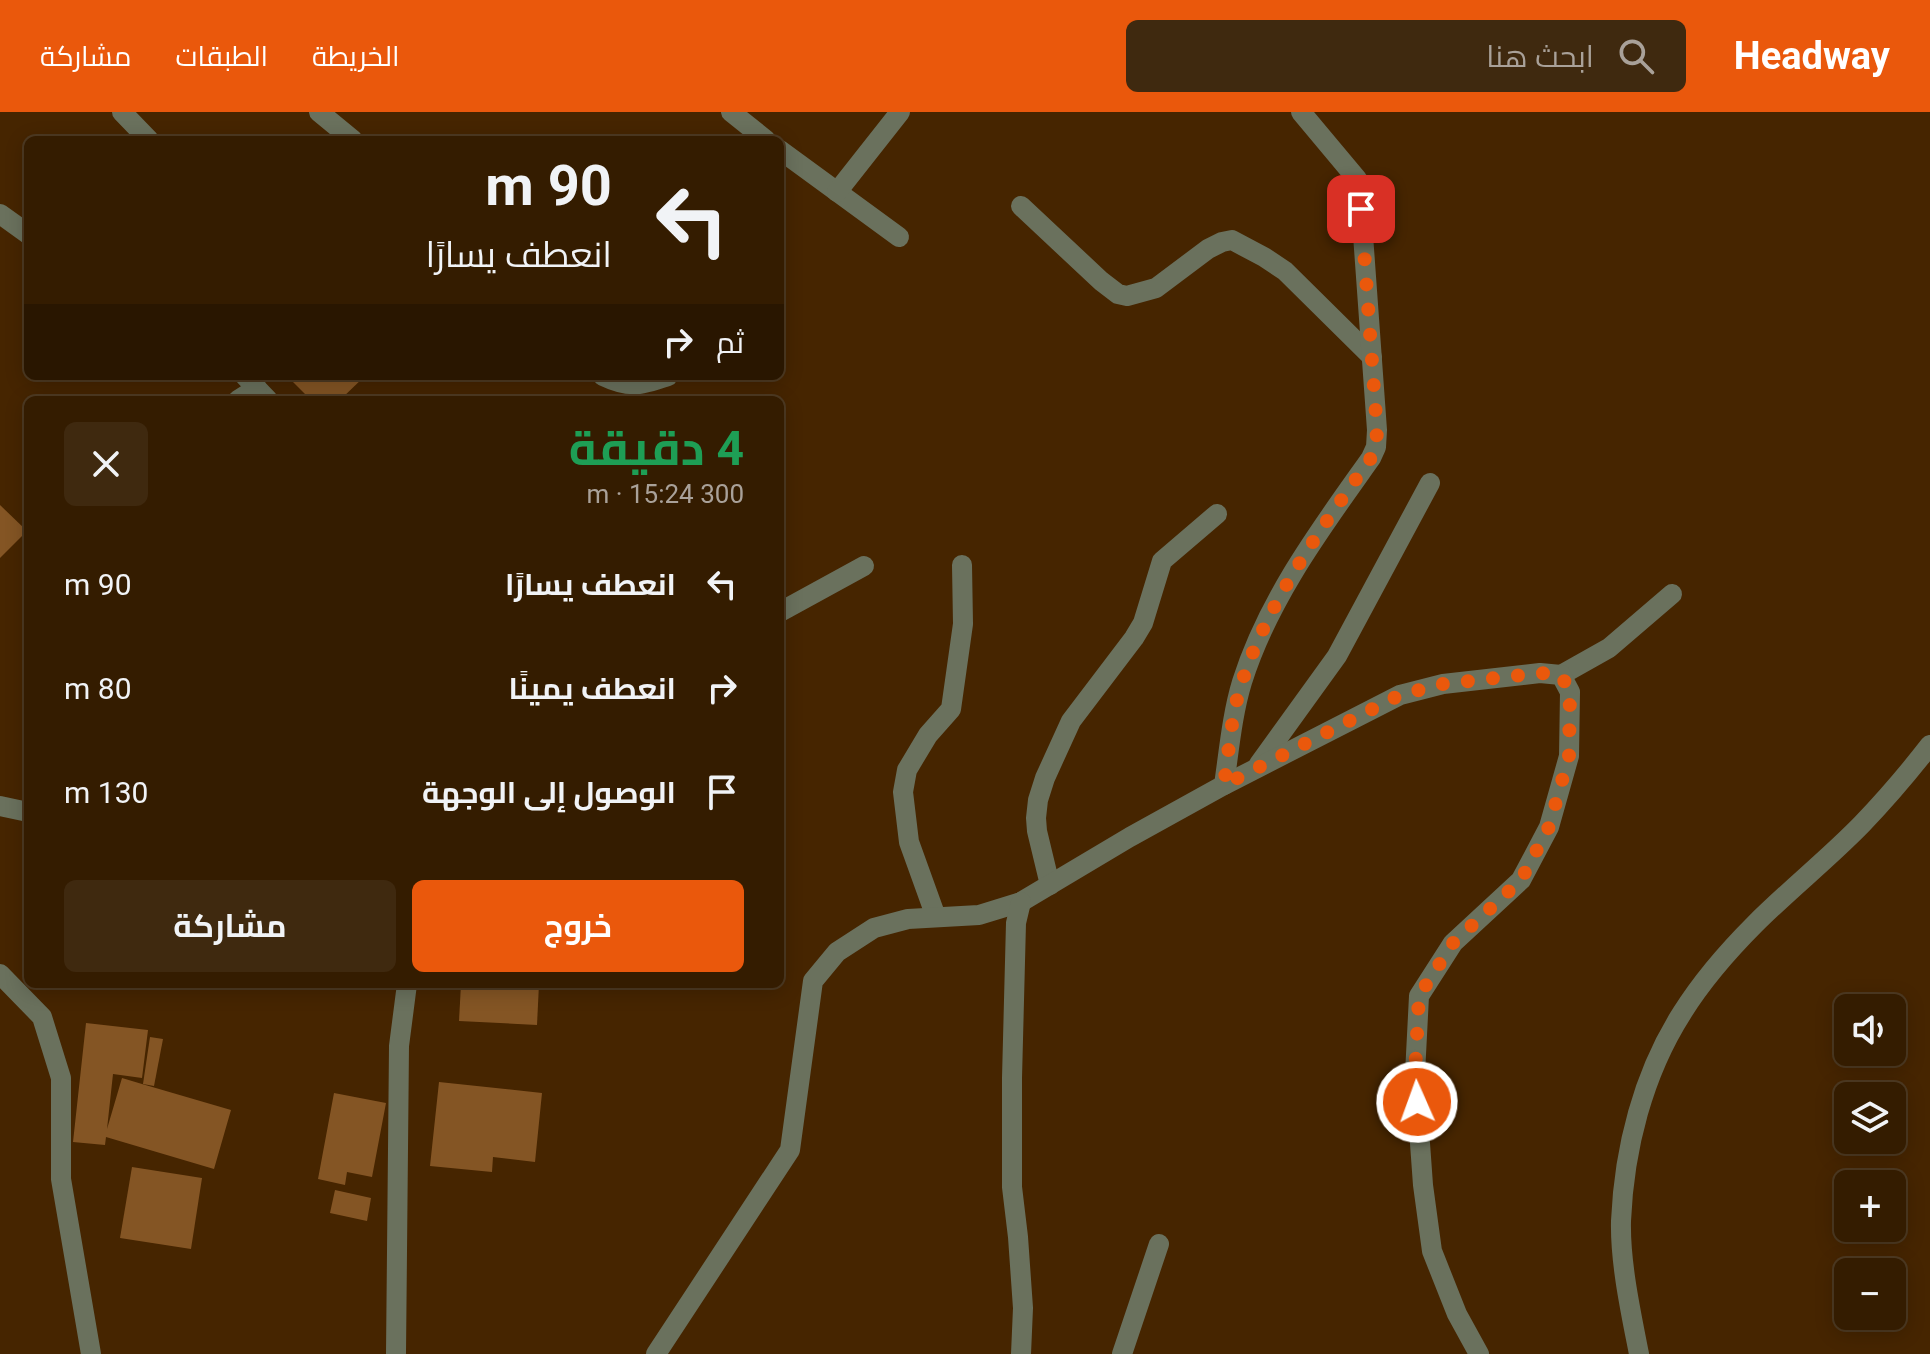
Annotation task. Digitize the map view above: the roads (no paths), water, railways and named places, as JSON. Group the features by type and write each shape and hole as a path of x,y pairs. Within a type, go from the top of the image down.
{"street":[{"path":"122,112 145,136"},
{"path":"319,112 348,136"},
{"path":"731,112 761,136"},
{"path":"837,192 900,112"},
{"path":"1224,785 1242,683 1259,638 1320,530 1376,447 1357,179 1301,112"},
{"path":"784,153 899,237"},
{"path":"1021,206 1101,281 1118,294 1127,296 1156,288 1208,249 1232,240 1285,271 1372,357"},
{"path":"0,214 24,231"},
{"path":"613,380 625,385 641,385 656,380"},
{"path":"1257,767 1337,656 1430,483"},
{"path":"1050,885 1036,818 1045,778 1064,735 1143,623 1162,561 1217,514"},
{"path":"936,917 909,842 903,792 907,770 928,735 951,709 963,624 962,565"},
{"path":"784,610 864,566"},
{"path":"656,1354 790,1150 813,981 837,952 874,928 908,919 979,915 1021,902 1224,785 1400,695 1443,684 1540,673 1561,675 1609,648 1672,594"},
{"path":"1479,1354 1457,1314 1432,1251 1423,1185 1415,1074 1419,996 1453,943 1521,880 1549,827 1569,756 1570,692 1561,675"},
{"path":"1639,1354 1626,1286 1621,1223 1626,1169 1636,1117 1655,1065 1681,1013 1714,969 1754,925 1861,825 1930,745"},
{"path":"0,806 24,811"},
{"path":"1021,902 1015,933 1012,1078 1012,1187 1023,1308 1021,1354"},
{"path":"0,974 42,1017 61,1078 61,1179 91,1354"},
{"path":"396,1354 399,1046 406,988"},
{"path":"1122,1354 1159,1244"}]}
